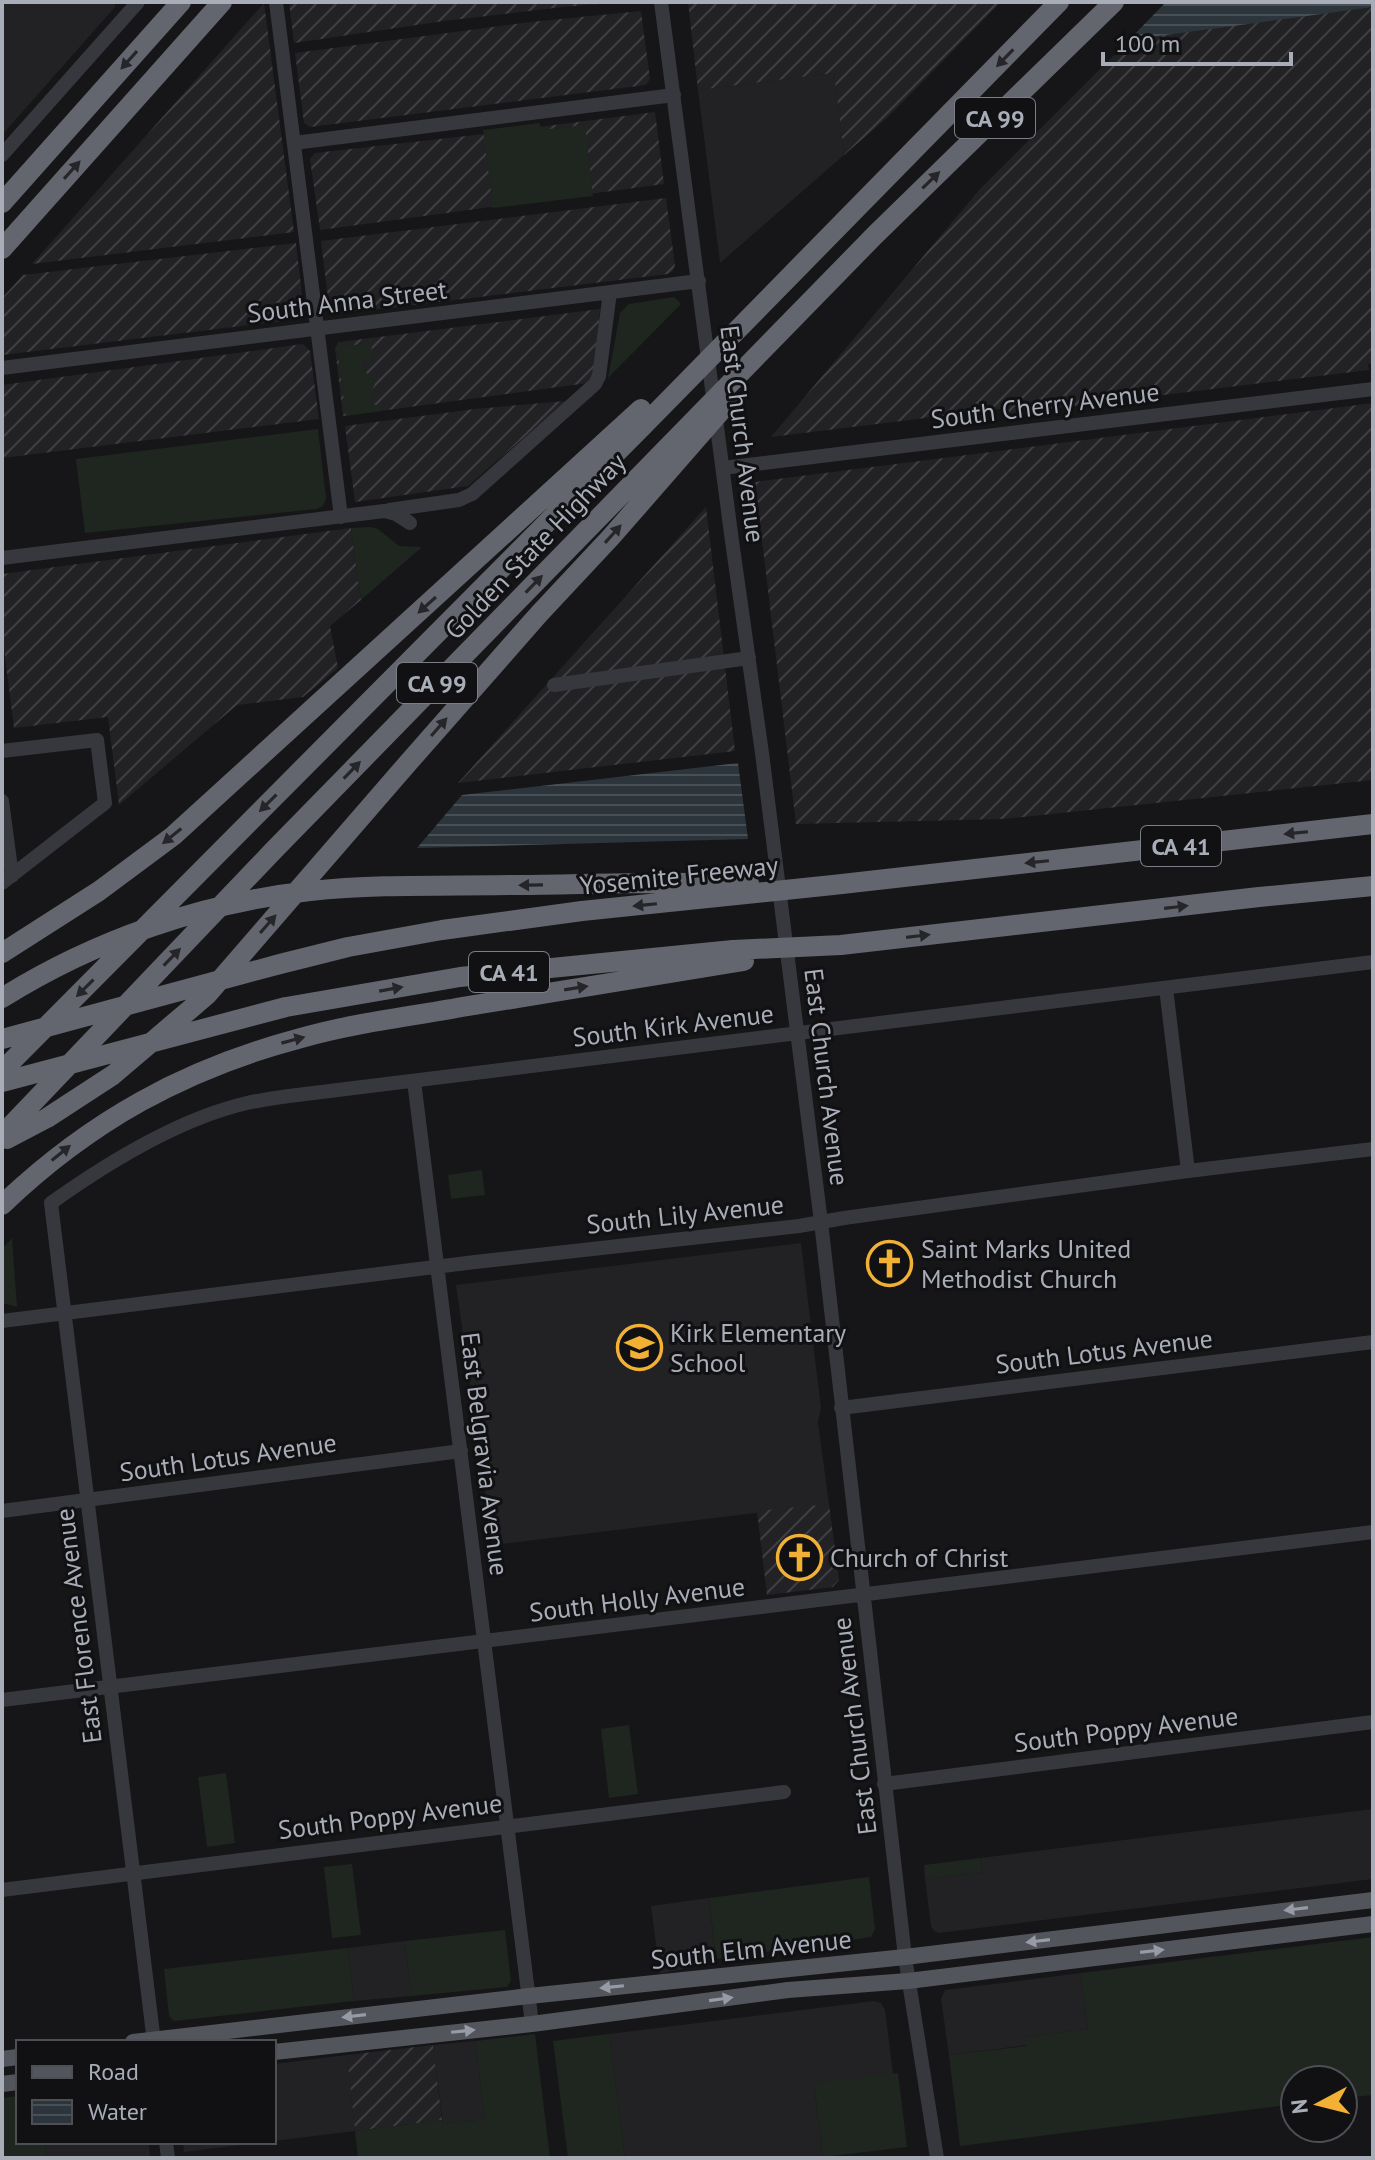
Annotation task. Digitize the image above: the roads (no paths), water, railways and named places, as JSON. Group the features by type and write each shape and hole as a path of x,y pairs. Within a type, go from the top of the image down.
{"highway":[{"path":"2,203 181,2"},
{"path":"2,252 222,2"},
{"name":"Golden State Highway","path":"2,1071 1059,2"},
{"name":"Golden State Highway","path":"2,1138 273,851 875,235 1114,2"},
{"path":"2,953 99,891 173,836 630,420 781,271 855,211"},
{"path":"2,1138 47,1118 113,1075 207,995 418,751 611,537 875,235"},
{"name":"Yosemite Freeway","path":"2,1039 198,984 348,947 442,930 722,890 833,885 1373,824"},
{"path":"2,998 50,970 158,924 255,899 311,891 400,887 722,890"},
{"name":"CA 41","path":"2,1082 286,1007 460,977 733,956 1369,887"},
{"path":"2,1205 52,1160 107,1120 187,1077 260,1049 349,1027 733,956"}],"main road":[{"name":"South Elm Avenue","path":"162,2040 529,1996 905,1957 1373,1900"},
{"name":"South Elm Avenue","path":"276,2052 532,2024 788,1990 908,1981 1373,1924"}],"street":[{"path":"2,155 138,2"},
{"path":"276,2 341,517"},
{"name":"East Church Avenue","path":"661,2 821,1222 908,1981 937,2158"},
{"path":"294,143 674,95"},
{"name":"South Anna Street","path":"2,368 699,281"},
{"path":"2,558 459,500 472,494 595,384 599,376 610,292"},
{"name":"South Cherry Avenue","path":"722,466 1373,389"},
{"path":"384,511 410,523"},
{"path":"554,685 749,658"},
{"path":"2,751 97,740 105,803 7,880"},
{"path":"2,801 7,880"},
{"name":"South Kirk Avenue","path":"51,1203 143,1146 184,1125 247,1103 1373,962"},
{"path":"1166,988 1188,1171"},
{"name":"East Belgravia Avenue","path":"414,1081 532,2024"},
{"name":"South Lily Avenue","path":"2,1321 821,1222 1188,1171 1373,1149"},
{"name":"East Florence Avenue","path":"51,1203 154,2040"},
{"name":"South Lotus Avenue","path":"841,1408 1373,1342"},
{"name":"South Lotus Avenue","path":"2,1511 461,1451"},
{"name":"South Holly Avenue","path":"2,1700 1373,1532"},
{"name":"South Poppy Avenue","path":"884,1784 1373,1722"},
{"name":"South Poppy Avenue","path":"2,1890 784,1792"}],"water":[{"path":"1166,2 1373,2 1373,7 1129,40"},
{"path":"738,763 748,839 417,848 462,795"}],"place":[{"name":"Saint Marks United Methodist Church","path":"890,1263"},
{"name":"Kirk Elementary School","path":"639,1347"},
{"name":"Church of Christ","path":"799,1557"}]}
